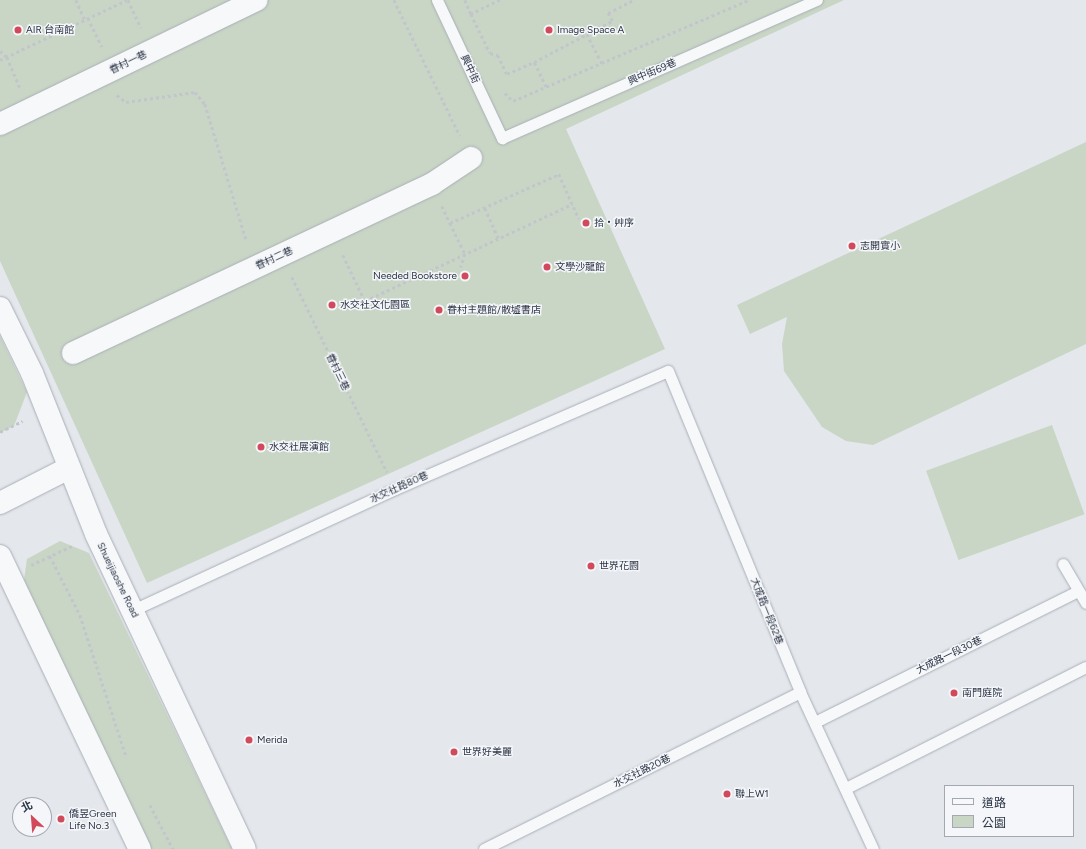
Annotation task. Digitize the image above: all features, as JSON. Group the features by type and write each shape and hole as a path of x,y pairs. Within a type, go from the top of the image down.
{"street":[{"name":"眷村一巷","path":"0,124 257,0"},
{"name":"眷村二巷","path":"73,353 432,184 471,158"},
{"name":"Shueijiaoshe Road","path":"0,308 32,372 96,534 245,849"},
{"path":"0,503 69,468"},
{"path":"4,566 140,849"}],"lane":[{"name":"興中街","path":"437,0 502,138"},
{"name":"興中街69巷","path":"802,7 812,0"},
{"name":"興中街69巷","path":"502,138 817,0"},
{"name":"水交社路80巷","path":"133,610 395,489 668,371"},
{"name":"大成路一段62巷","path":"668,371 800,692 873,849"},
{"path":"1063,564 1086,603"},
{"name":"大成路一段30巷","path":"819,720 1078,591"},
{"path":"850,786 1086,667"},
{"name":"水交社路20巷","path":"484,849 800,692"}],"path":[{"path":"76,0 104,51"},
{"path":"0,60 127,0 143,32"},
{"path":"394,0 471,158"},
{"path":"465,0 490,53 498,55 507,74 534,62 612,20 608,13 633,0"},
{"path":"471,14 500,0"},
{"path":"513,101 749,0"},
{"path":"587,34 602,63"},
{"path":"0,51 7,57 20,87"},
{"path":"534,62 546,87"},
{"path":"98,77 126,102 195,92 205,104 253,268"},
{"path":"450,224 558,174 579,219"},
{"path":"432,184 465,254 461,267"},
{"path":"332,231 365,301 572,204"},
{"path":"485,208 499,238"},
{"name":"眷村三巷","path":"282,255 395,489"},
{"path":"4,566 50,556 96,534"},
{"path":"50,556 80,614 128,762"},
{"path":"148,802 173,849"}],"green space":[{"name":"水交社文化園區","path":"0,0 844,0 566,129 665,349 147,583 0,261"},
{"path":"1086,142 1086,344 873,445 846,441 822,427 784,371 782,344 787,317 750,334 737,305"},
{"path":"0,336 27,392 14,426 0,433"},
{"path":"1052,425 1084,514 959,560 926,471"},
{"path":"60,541 89,553 232,849 147,849 24,580 27,559"}],"place":[{"name":"AIR 台南館","path":"18,30"},
{"name":"Image Space A","path":"549,30"},
{"name":"拾・艸序","path":"586,223"},
{"name":"志開實小","path":"852,246"},
{"name":"文學沙龍館","path":"547,267"},
{"name":"Needed Bookstore","path":"465,276"},
{"name":"水交社文化園區","path":"332,305"},
{"name":"眷村主題館/敝墟書店","path":"439,310"},
{"name":"水交社展演館","path":"261,447"},
{"name":"世界花園","path":"591,566"},
{"name":"南門庭院","path":"954,693"},
{"name":"Merida","path":"249,740"},
{"name":"世界好美麗","path":"454,752"},
{"name":"聯上W1","path":"727,794"},
{"name":"僑昱Green Life No.3","path":"61,819"}]}
